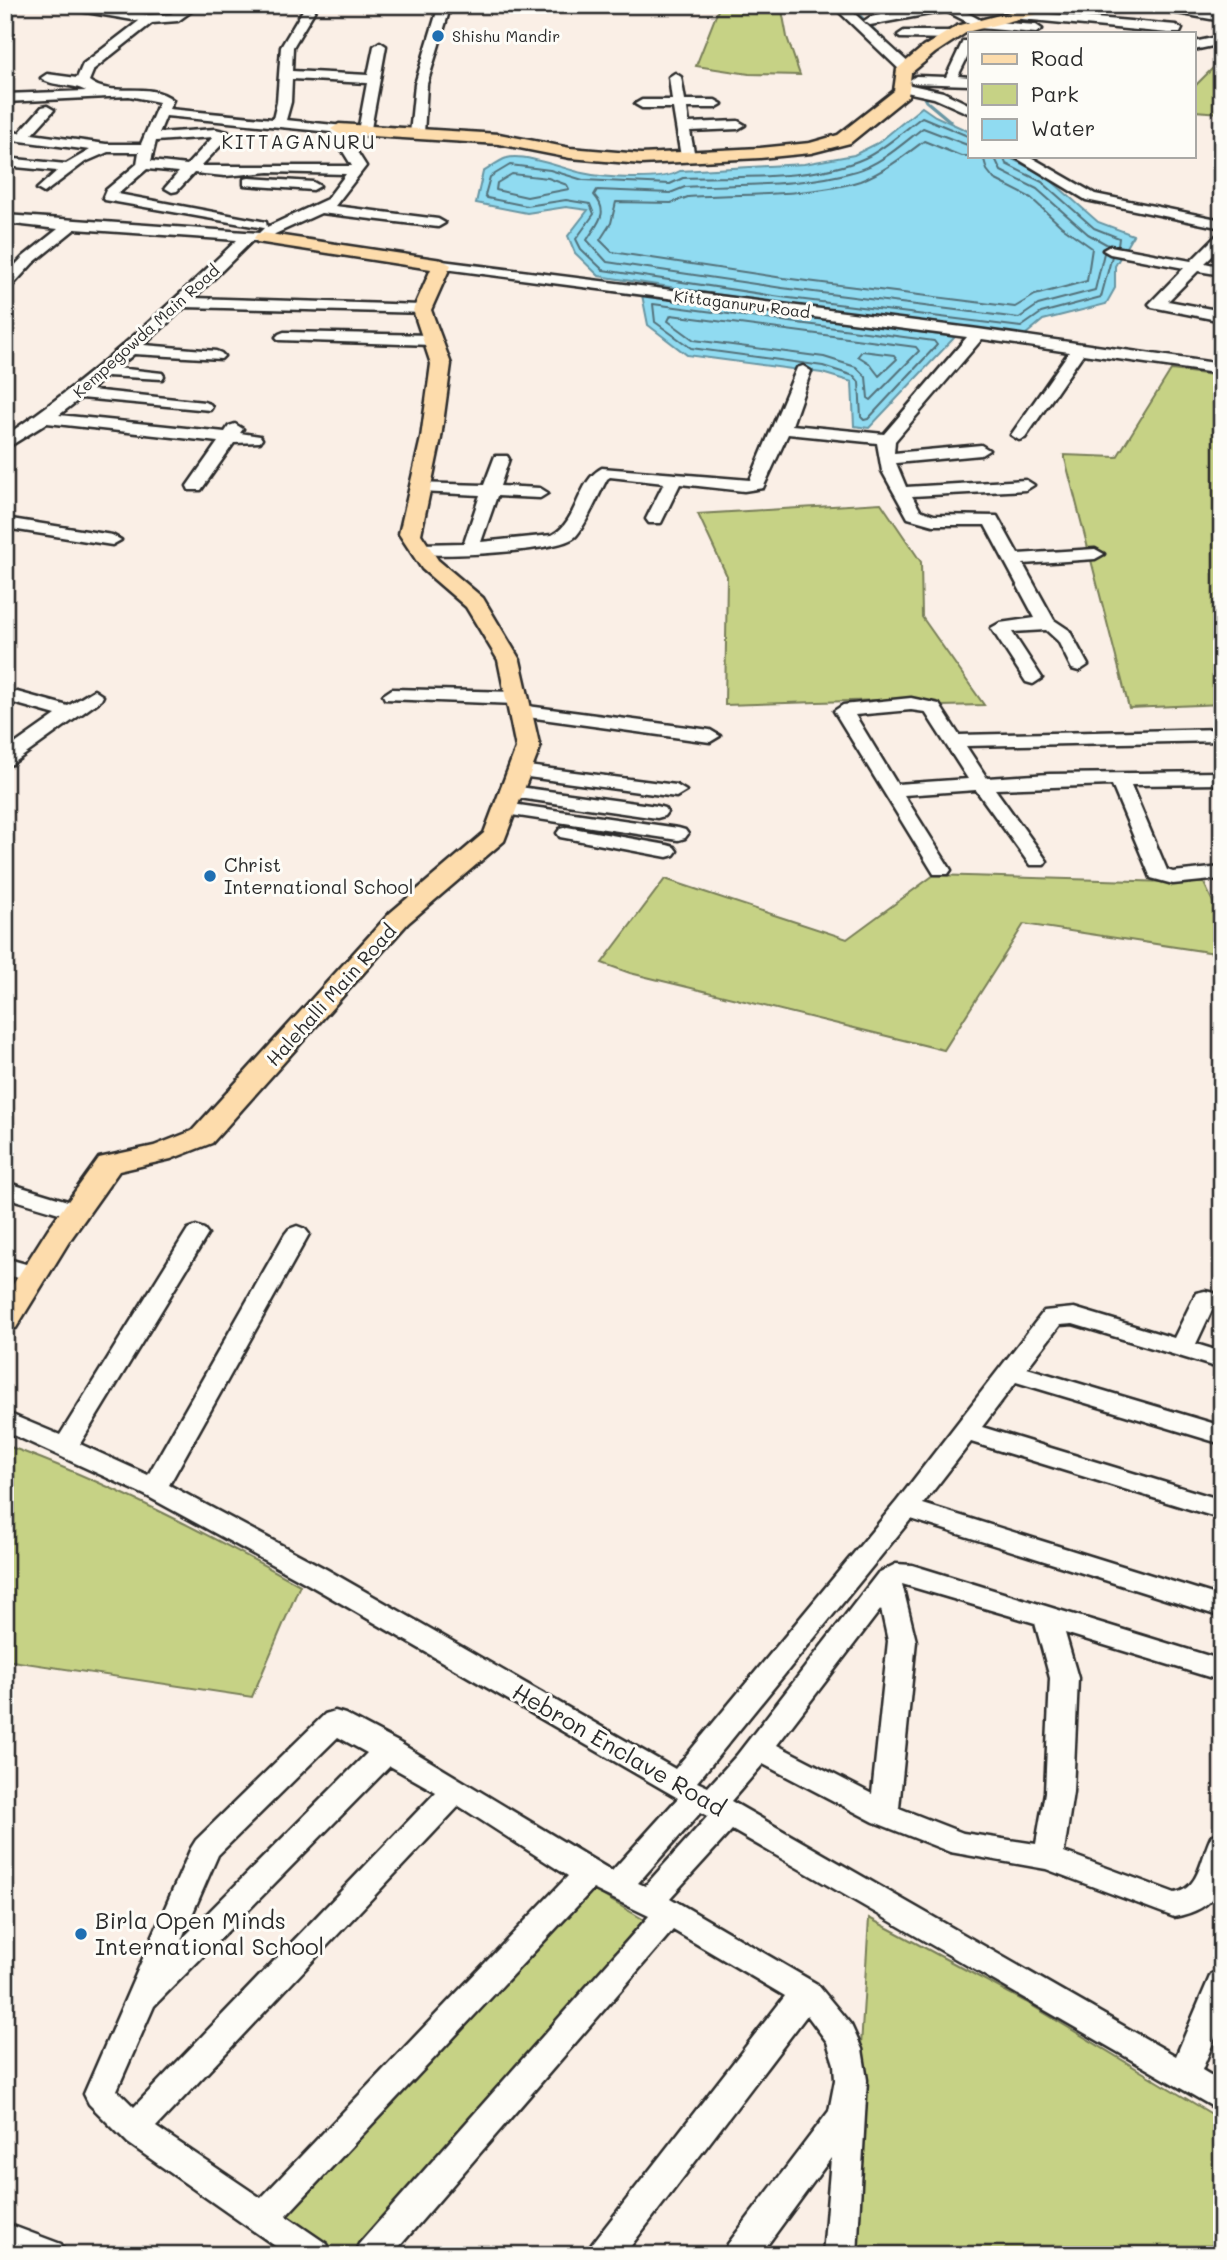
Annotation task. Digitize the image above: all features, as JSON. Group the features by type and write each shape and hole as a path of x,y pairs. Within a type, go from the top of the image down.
{"main road":[{"path":"339,129 499,139 570,153 642,159 811,148 844,139 902,93 904,79 929,50 960,39 961,29 979,24 1015,25 1056,5"},
{"name":"Kittaganuru Road","path":"263,234 274,242 442,265"},
{"path":"419,549 410,534 432,438 441,365 422,310 442,265"},
{"name":"Halehalli Main Road","path":"5,1321 109,1164 161,1153 202,1137 399,918 495,836 528,748 509,660 475,603 430,564 419,549"}],"street":[{"path":"71,5 149,19 174,18 194,5"},
{"path":"116,13 130,5"},
{"path":"278,124 284,102 287,47 312,5"},
{"path":"417,134 421,84 445,5"},
{"path":"838,5 904,79 968,109"},
{"path":"1154,5 1222,17"},
{"path":"870,21 950,6 979,24"},
{"path":"82,82 88,67 149,19"},
{"path":"1015,25 1075,32"},
{"path":"1015,25 1176,29 1174,32"},
{"path":"904,35 960,39 952,76 954,80"},
{"path":"1197,45 1222,40"},
{"path":"365,131 380,46"},
{"path":"284,75 373,79"},
{"path":"675,77 688,157"},
{"path":"47,78 82,82 103,92"},
{"path":"904,79 968,81"},
{"path":"5,98 103,92 156,95 166,100 148,142 144,165 111,193 110,197 263,234"},
{"path":"642,104 715,104"},
{"path":"22,137 47,110"},
{"path":"5,219 263,234 332,202 359,166 338,133 339,129 161,112"},
{"path":"683,127 738,125"},
{"path":"44,189 80,159 106,148 222,134 172,188"},
{"path":"5,135 106,148"},
{"path":"1023,158 1091,197 1222,224"},
{"path":"5,162 68,168"},
{"path":"144,165 187,173 313,186"},
{"path":"187,173 269,168 357,170"},
{"path":"318,208 438,223"},
{"path":"5,285 28,260 74,224"},
{"name":"Kempegowda Main Road","path":"6,443 78,393 263,234"},
{"path":"1219,312 1157,304 1222,238"},
{"path":"1111,250 1222,271"},
{"name":"Kittaganuru Road","path":"442,265 978,334 1222,369"},
{"path":"181,302 422,310"},
{"path":"978,334 888,439 885,450 901,492 914,514 926,519 991,520 1046,619 1045,623"},
{"path":"284,337 432,340"},
{"path":"130,349 216,356"},
{"path":"1019,435 1079,349"},
{"path":"103,371 156,376"},
{"path":"419,549 539,543 564,537 569,533 603,473 616,471 751,486 757,484 782,429 803,371"},
{"path":"78,393 204,407"},
{"path":"44,418 233,432 254,439"},
{"path":"782,429 888,439"},
{"path":"195,486 233,432"},
{"path":"888,459 981,450"},
{"path":"471,546 500,459"},
{"path":"654,519 675,478"},
{"path":"901,492 1026,485"},
{"path":"420,486 540,493"},
{"path":"5,523 112,540"},
{"path":"1014,559 1095,554"},
{"path":"1033,678 1000,628 1045,623 1055,625 1063,633 1079,665"},
{"path":"392,695 518,704 710,736"},
{"path":"8,756 94,696"},
{"path":"17,698 71,713"},
{"path":"941,870 843,711 924,705 932,708 981,785 1037,861"},
{"path":"954,741 1222,735"},
{"path":"891,790 1049,780 1220,783"},
{"path":"1120,781 1158,874 1173,878 1222,873"},
{"path":"509,798 676,791"},
{"path":"509,798 657,812"},
{"path":"509,798 672,842"},
{"path":"5,1189 76,1211"},
{"path":"66,1447 196,1234"},
{"path":"154,1488 297,1234"},
{"path":"5,1266 34,1275"},
{"path":"1181,1349 1205,1299"},
{"path":"371,2255 660,1907 704,1799 906,1508 1053,1317 1073,1316 1222,1361"},
{"path":"1011,1372 1222,1435"},
{"name":"Hebron Enclave Road","path":"5,1422 154,1488 316,1576 1222,2098"},
{"path":"966,1431 1222,1510"},
{"path":"906,1508 1222,1607"},
{"path":"263,2218 604,1879 704,1799 758,1748 888,1580 896,1574 912,1575 1222,1671"},
{"path":"884,1814 902,1642 888,1580"},
{"path":"1047,1617 1063,1678 1059,1792 1048,1858"},
{"path":"315,2255 135,2129 100,2094 206,1848 332,1723 388,1751 604,1879 660,1907 806,1993 835,2026 845,2044 851,2066 852,2092 840,2255"},
{"path":"758,1748 884,1814 960,1844 1048,1858 1174,1905 1190,1904 1203,1894 1222,1843"},
{"path":"138,2004 388,1751"},
{"path":"135,2129 456,1790"},
{"path":"1184,2076 1222,1983"},
{"path":"604,2255 806,1993"},
{"path":"740,2255 843,2117 852,2092"},
{"path":"5,2238 49,2255"}],"green space":[{"path":"720,5 781,5 787,37 800,75 749,74 696,66"},
{"path":"1222,59 1222,113 1196,111 1196,85"},
{"path":"1171,370 1222,376 1222,704 1129,708 1064,455 1117,457"},
{"path":"881,503 921,562 922,617 984,705 941,706 914,699 725,705 727,576 698,514"},
{"path":"934,875 1204,883 1222,921 1222,954 1024,924 944,1050 630,973 602,963 665,879 847,939"},
{"path":"5,1445 81,1475 155,1509 300,1585 252,1697 5,1660"},
{"path":"583,1884 646,1921 355,2255 331,2255 281,2220"},
{"path":"869,1918 1026,2002 1220,2119 1220,2255 848,2255"}],"water":[{"path":"922,107 968,131 968,158 1010,158 1046,176 1098,222 1133,235 1115,266 1115,288 1106,304 1043,320 1025,335 780,304 599,276 575,253 568,236 588,210 566,207 527,213 476,203 483,172 507,158 534,159 592,175 660,177 680,171 804,164 854,155 878,143"},
{"path":"642,295 955,337 869,428 854,426 852,382 822,373 687,355 648,325"}],"waterway":[{"path":"849,5 895,51"},
{"path":"909,70 926,101 950,121"}],"place":[{"name":"Shishu Mandir","path":"438,36"},
{"name":"Christ International School","path":"210,876"},
{"name":"Birla Open Minds International School","path":"81,1934"}],"district":[{"name":"KITTAGANURU","path":"299,142"}]}
